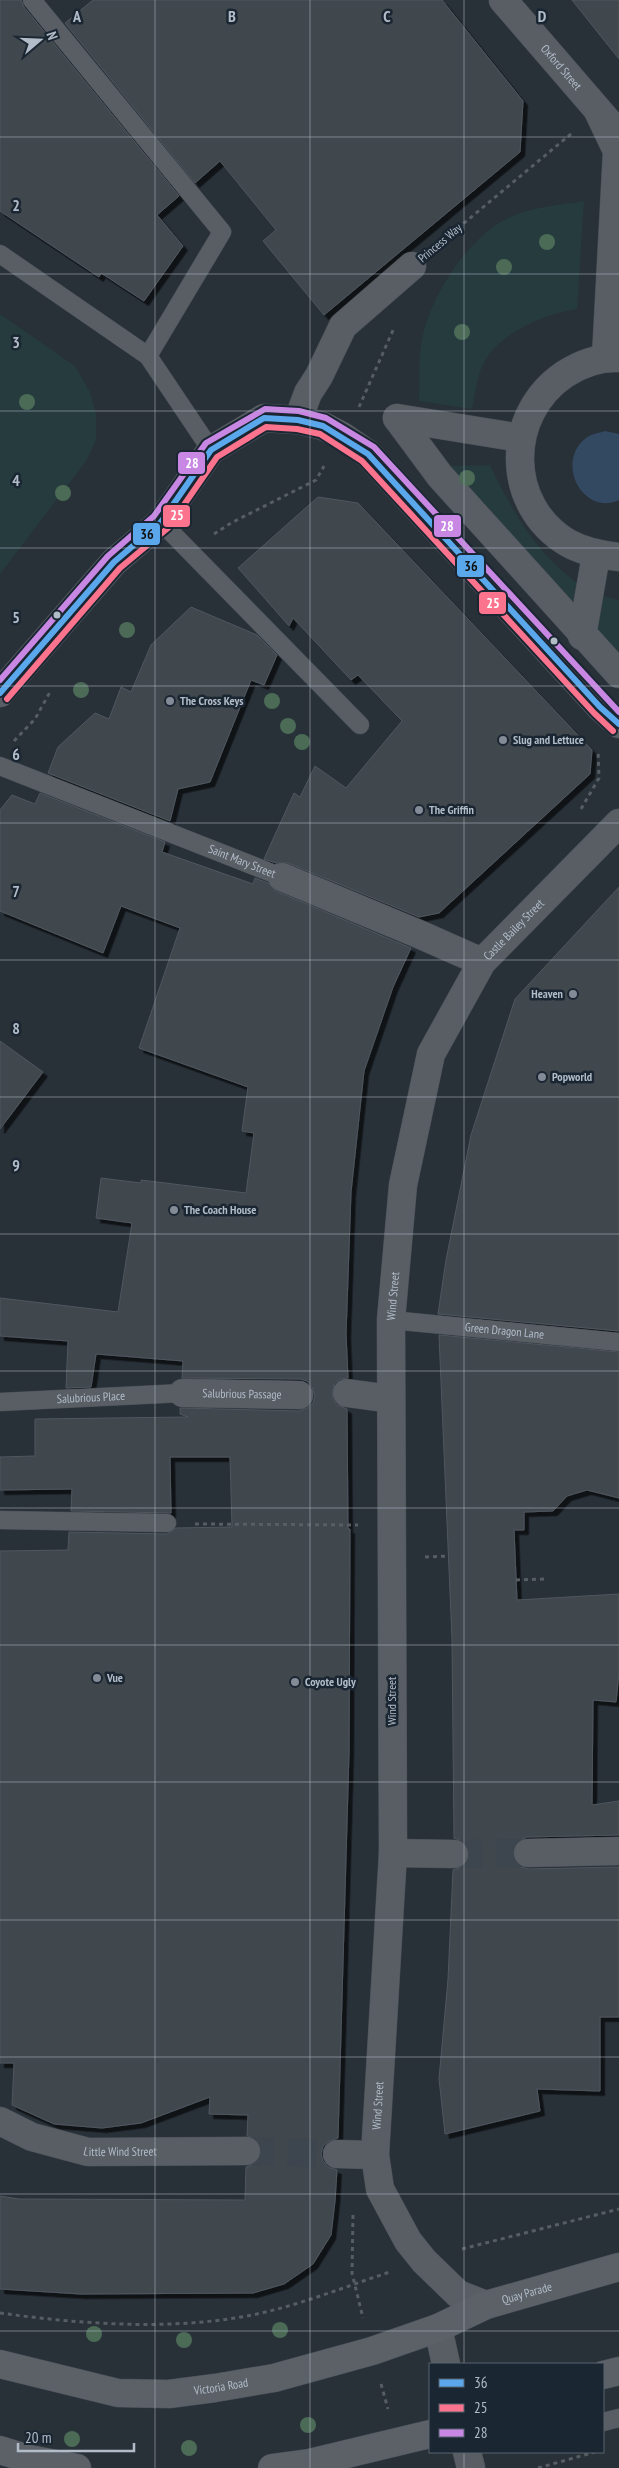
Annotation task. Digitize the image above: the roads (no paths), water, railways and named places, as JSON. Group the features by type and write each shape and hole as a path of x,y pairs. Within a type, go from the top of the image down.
{"main road":[{"name":"Quay Parade","path":"438,2328 486,2305 619,2267"},
{"name":"Victoria Road","path":"0,2364 118,2393 169,2394 274,2378 372,2351 438,2328"},
{"path":"604,2375 619,2371"},
{"path":"272,2468 309,2463 398,2444 429,2434"},
{"path":"0,2450 28,2459 77,2468"}],"street":[{"name":"Oxford Street","path":"503,0 598,112"},
{"path":"598,112 619,135"},
{"path":"582,636 607,556 568,543 544,524 528,498 520,469 521,438 532,408 552,383 579,365 613,358 617,151 598,112"},
{"name":"Princess Way","path":"298,420 308,393 319,376 343,326 412,266"},
{"path":"0,693 114,562 161,522 211,450 264,418 298,420 323,426 342,436 368,454 609,716"},
{"path":"521,438 397,418 440,476 582,636 619,674"},
{"name":"Castle Bailey Street","path":"431,1054 482,962 619,822"},
{"name":"Saint Mary Street","path":"282,877 482,962"},
{"name":"Wind Street","path":"431,1054 403,1185 391,1320 393,1852 375,2155 380,2189 408,2241 424,2261 458,2294 486,2305"},
{"name":"Salubrious Passage","path":"183,1393 299,1395"},
{"path":"348,1393 391,1399"},
{"path":"528,1853 619,1851"},
{"path":"393,1852 454,1854"},
{"name":"Little Wind Street","path":"0,2121 32,2137 88,2152 246,2151"},
{"path":"337,2154 375,2155"},
{"path":"438,2328 446,2363"},
{"path":"467,2453 471,2468"}],"lane":[{"path":"32,0 222,232 148,356"},
{"path":"0,254 148,356 211,450"},
{"path":"161,522 360,725"},
{"name":"Saint Mary Street","path":"0,766 282,877"},
{"name":"Green Dragon Lane","path":"391,1320 619,1342"},
{"name":"Salubrious Place","path":"0,1402 183,1393"},
{"path":"0,1520 167,1523"},
{"path":"604,2422 619,2418"}],"water":[{"path":"605,431 619,434 619,500 606,503 595,501 585,494 577,485 573,473 573,461 577,449 586,438"}],"tunnel":[{"path":"454,1854 528,1853"},
{"path":"246,2151 337,2154"}],"place":[{"name":"The Cross Keys","path":"170,701"},
{"name":"Slug and Lettuce","path":"503,740"},
{"name":"The Griffin","path":"419,810"},
{"name":"Heaven","path":"573,994"},
{"name":"Popworld","path":"542,1077"},
{"name":"The Coach House","path":"174,1210"},
{"name":"Vue","path":"97,1678"},
{"name":"Coyote Ugly","path":"295,1682"}]}
